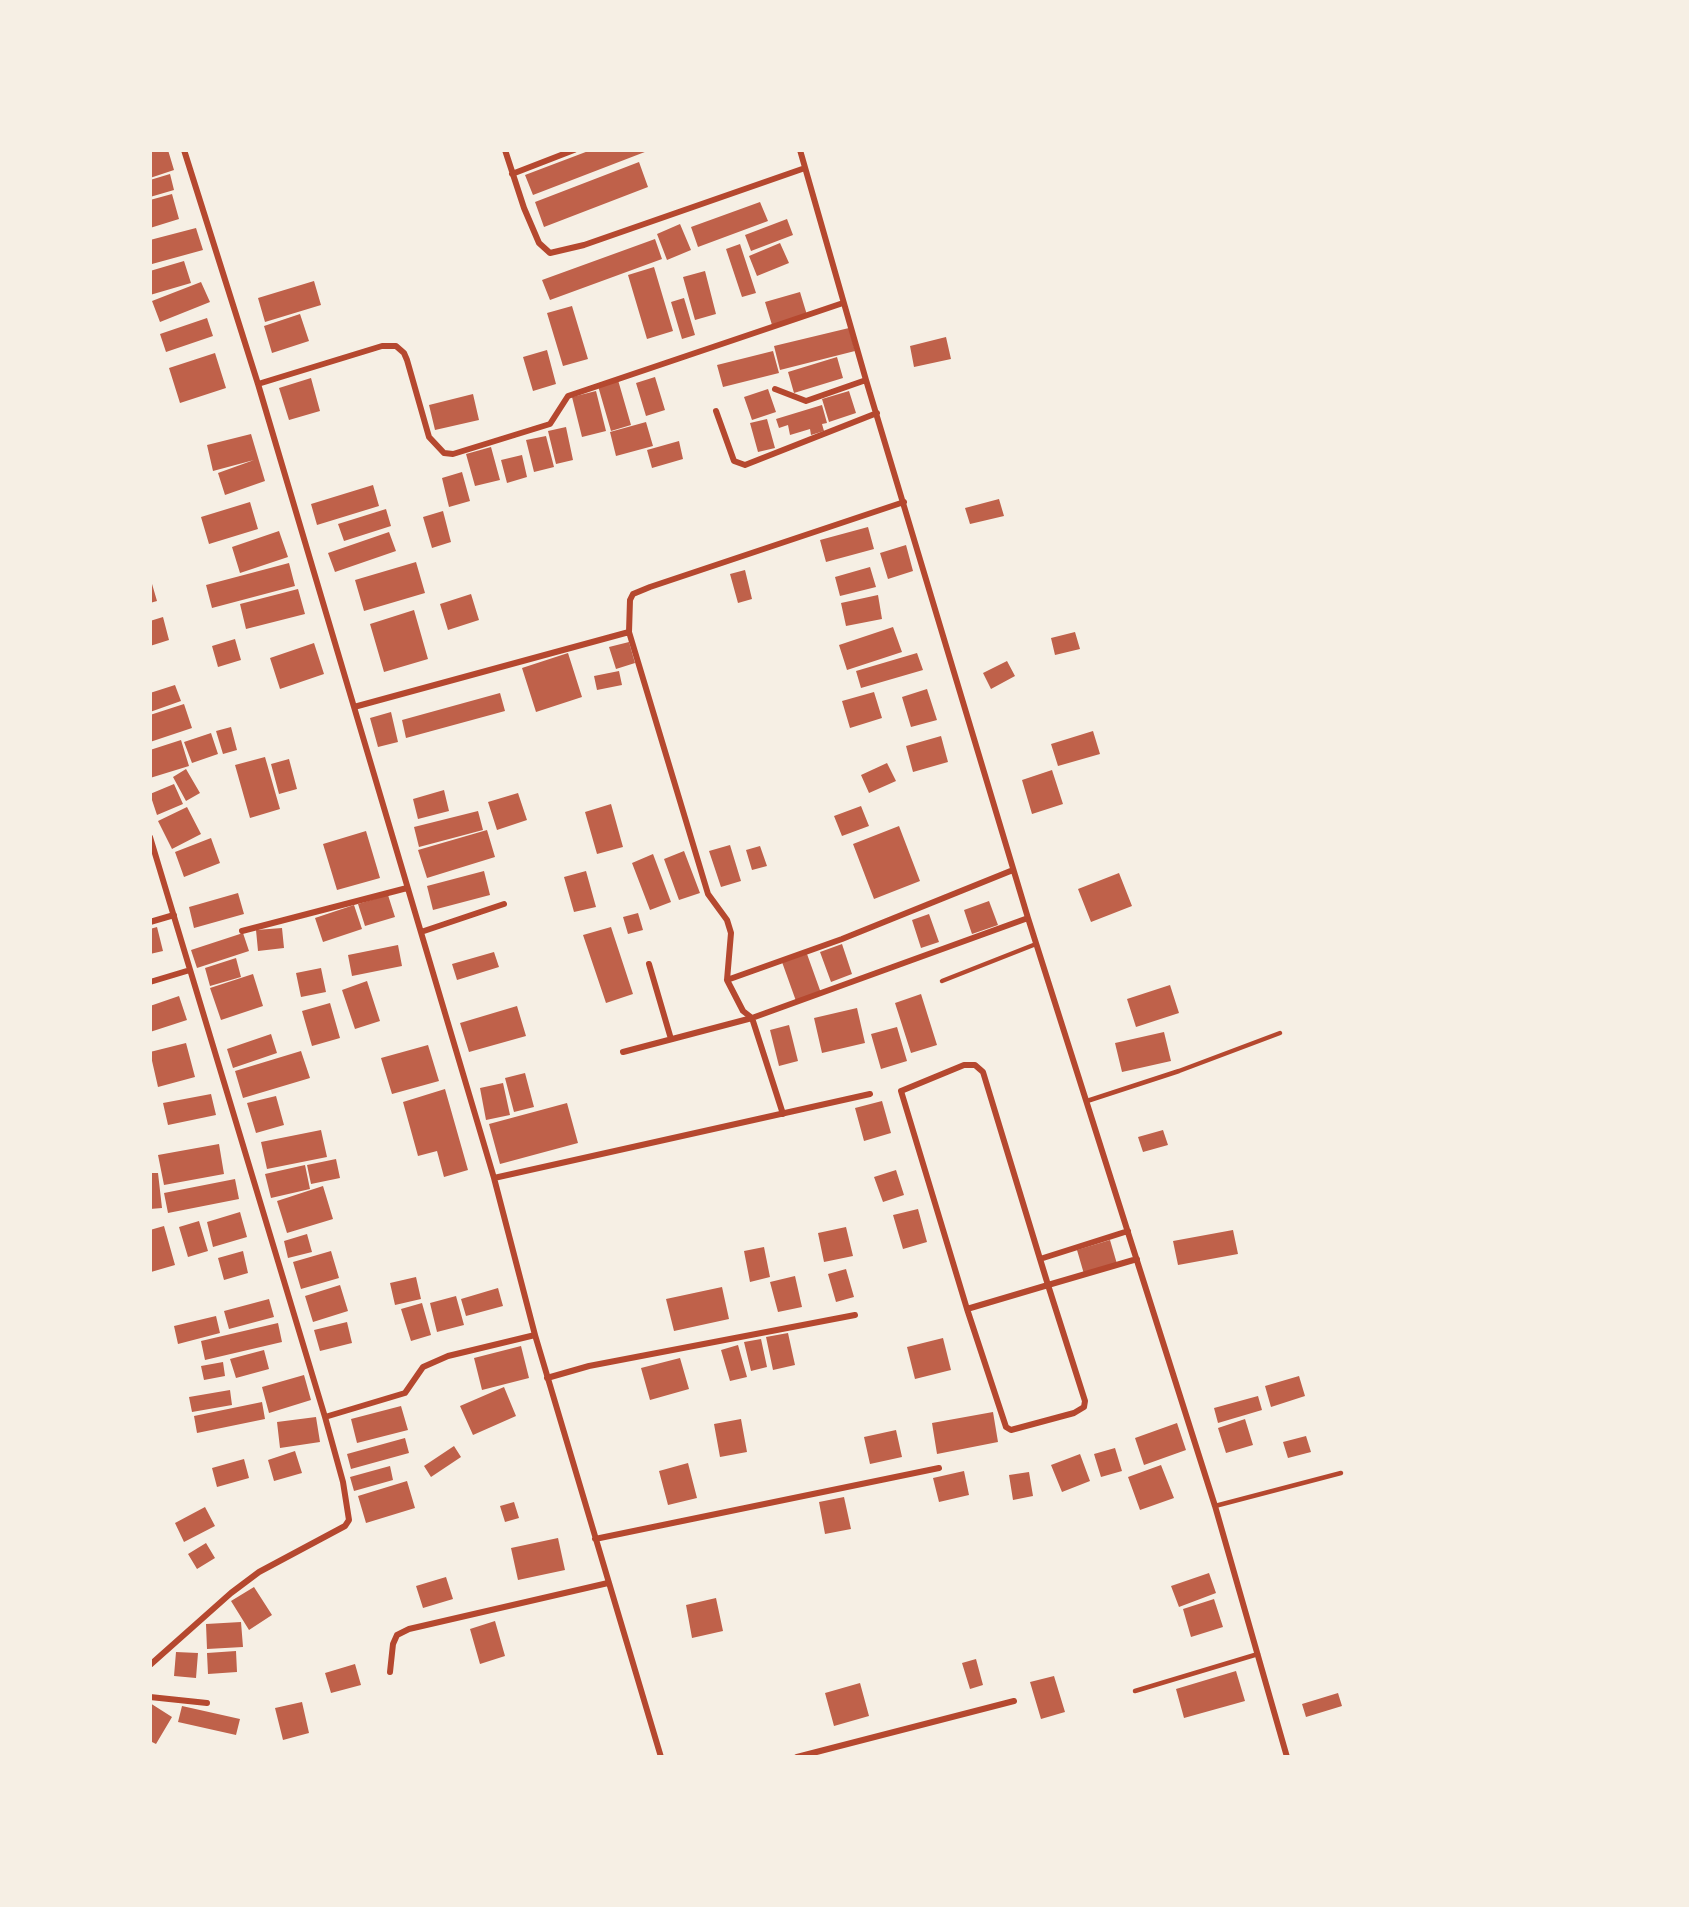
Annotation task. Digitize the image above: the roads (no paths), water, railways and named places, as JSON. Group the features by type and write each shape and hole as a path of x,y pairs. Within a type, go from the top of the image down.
{"street":[{"path":"185,150 258,384 494,1178 547,1378 661,1757"},
{"path":"505,150 539,243 547,252 558,253 805,168"},
{"path":"512,174 574,150"},
{"path":"800,150 843,303 1013,870 1215,1506 1287,1757"},
{"path":"258,384 382,346 396,346 404,353 407,360 429,437 438,449 449,454 550,424 567,398 843,303"},
{"path":"775,389 806,401 866,380"},
{"path":"716,411 734,461 745,465 877,413"},
{"path":"783,1114 752,1018 743,1011 727,980 731,933 727,920 708,894 629,632 630,600 638,591 904,502"},
{"path":"354,707 629,632"},
{"path":"150,837 325,1417 349,1505 348,1524 260,1572 231,1593 150,1665"},
{"path":"727,980 842,939 1013,870"},
{"path":"242,931 407,888"},
{"path":"421,932 504,904"},
{"path":"150,922 174,915"},
{"path":"622,1052 752,1018 1028,918"},
{"path":"649,964 671,1039"},
{"path":"150,982 190,970"},
{"path":"964,1065 975,1065 983,1072 1048,1285 1085,1401 1084,1407 1074,1413 1011,1430 1006,1426 967,1309 902,1098 901,1092 904,1088 964,1065"},
{"path":"494,1178 870,1094"},
{"path":"1040,1259 1128,1231"},
{"path":"967,1309 1137,1259"},
{"path":"547,1378 589,1366 855,1315"},
{"path":"325,1417 405,1393 423,1367 448,1356 535,1335"},
{"path":"595,1539 939,1468"},
{"path":"390,1672 393,1644 397,1635 409,1629 608,1582"},
{"path":"150,1697 207,1703"},
{"path":"797,1757 1014,1701"}],"lane":[{"path":"942,981 1036,944"},
{"path":"1087,1101 1179,1071 1280,1033"},
{"path":"1215,1506 1341,1473"},
{"path":"1135,1691 1258,1654"}]}
